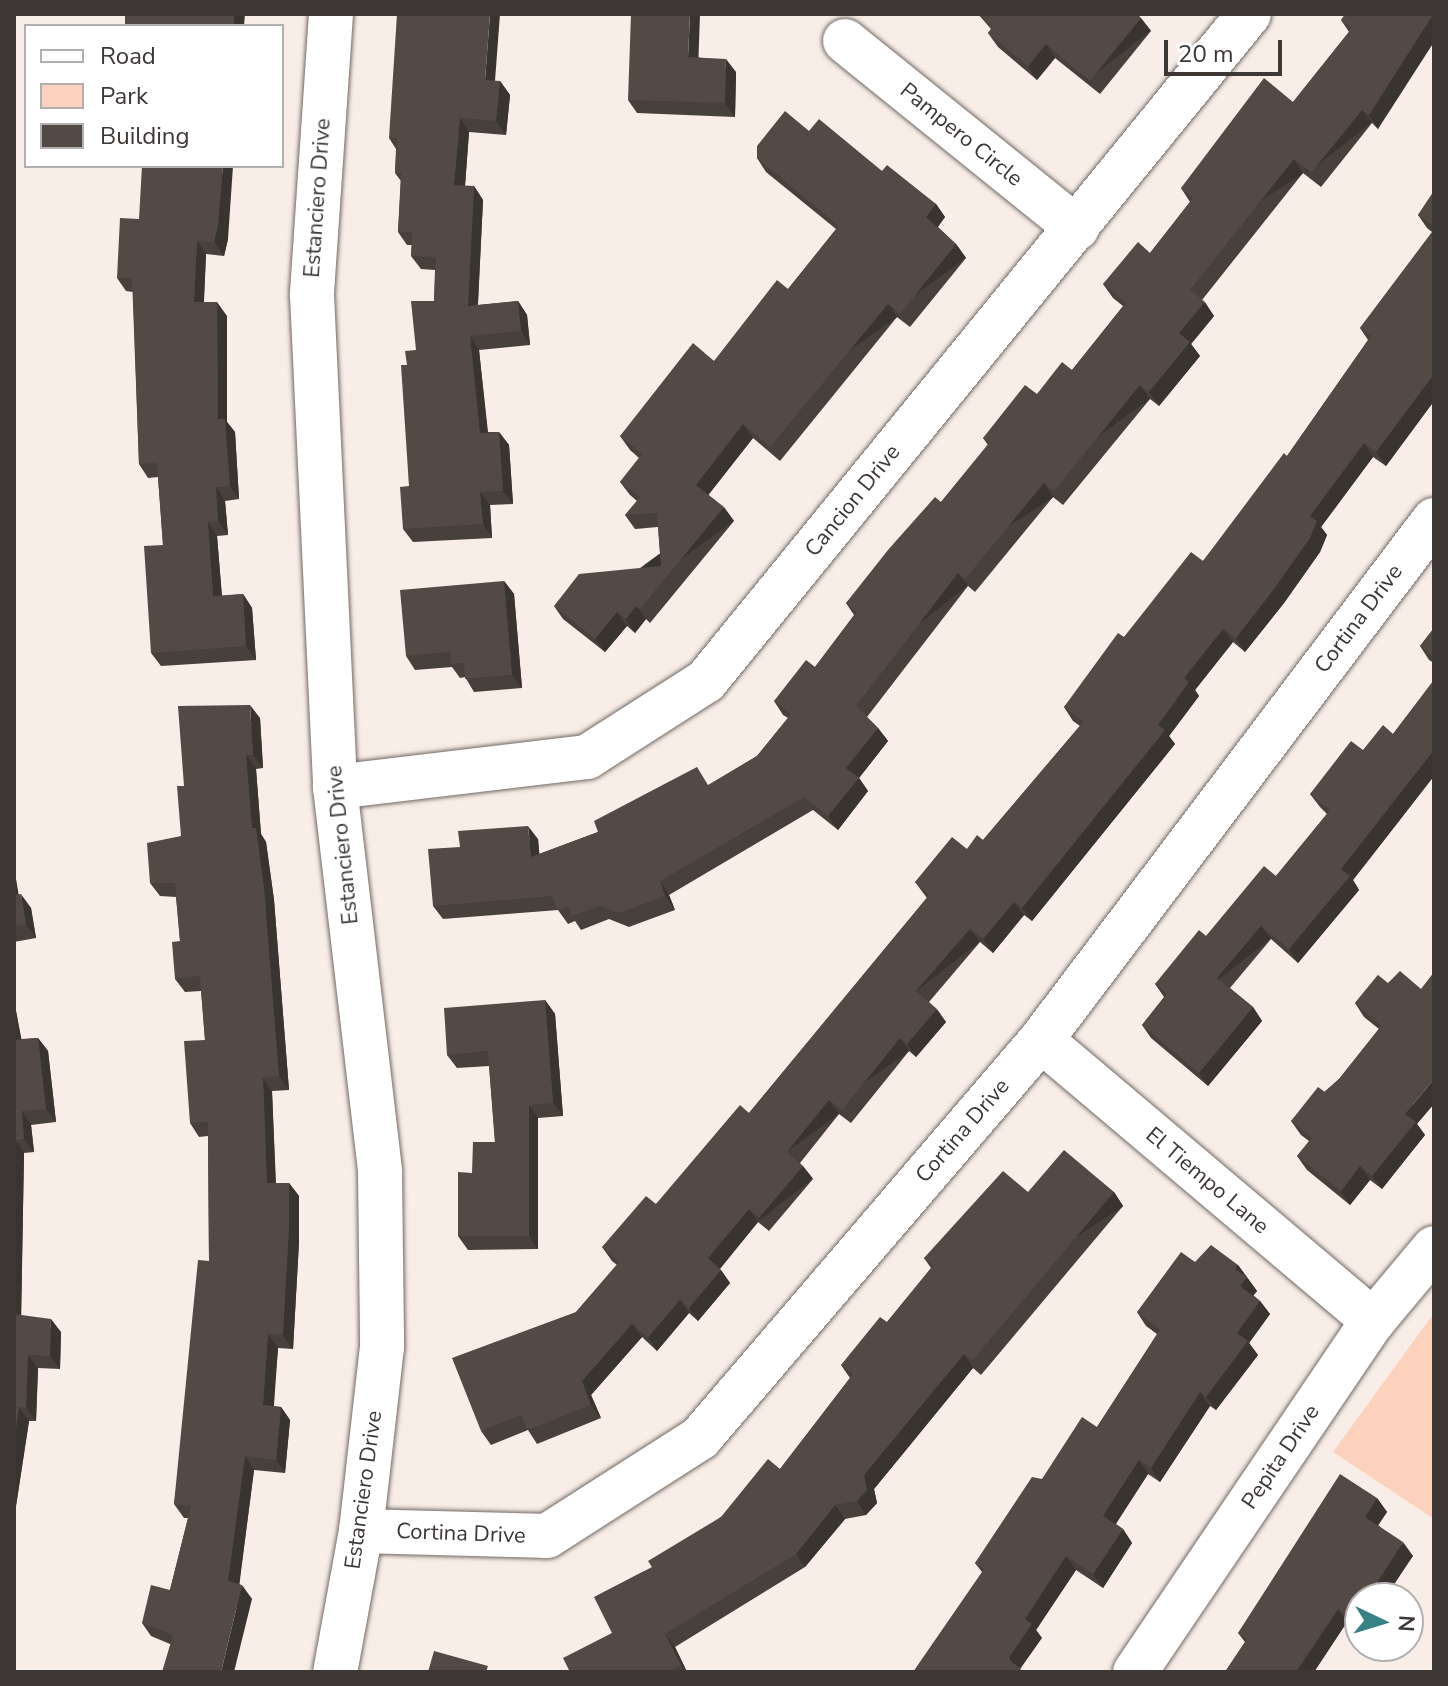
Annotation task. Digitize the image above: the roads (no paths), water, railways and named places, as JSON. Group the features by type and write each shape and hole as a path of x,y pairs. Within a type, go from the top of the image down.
{"street":[{"name":"Estanciero Drive","path":"331,14 312,295 335,787 380,1172 382,1347 361,1531 335,1672"},
{"name":"Cancion Drive","path":"335,787 587,757 706,681 1249,14"},
{"name":"Pampero Circle","path":"845,41 1077,228"},
{"name":"Cortina Drive","path":"361,1531 547,1536 700,1438 1041,1040 1434,520"},
{"name":"El Tiempo Lane","path":"1041,1040 1373,1321"},
{"name":"Pepita Drive","path":"1135,1672 1373,1321 1434,1248"}]}
